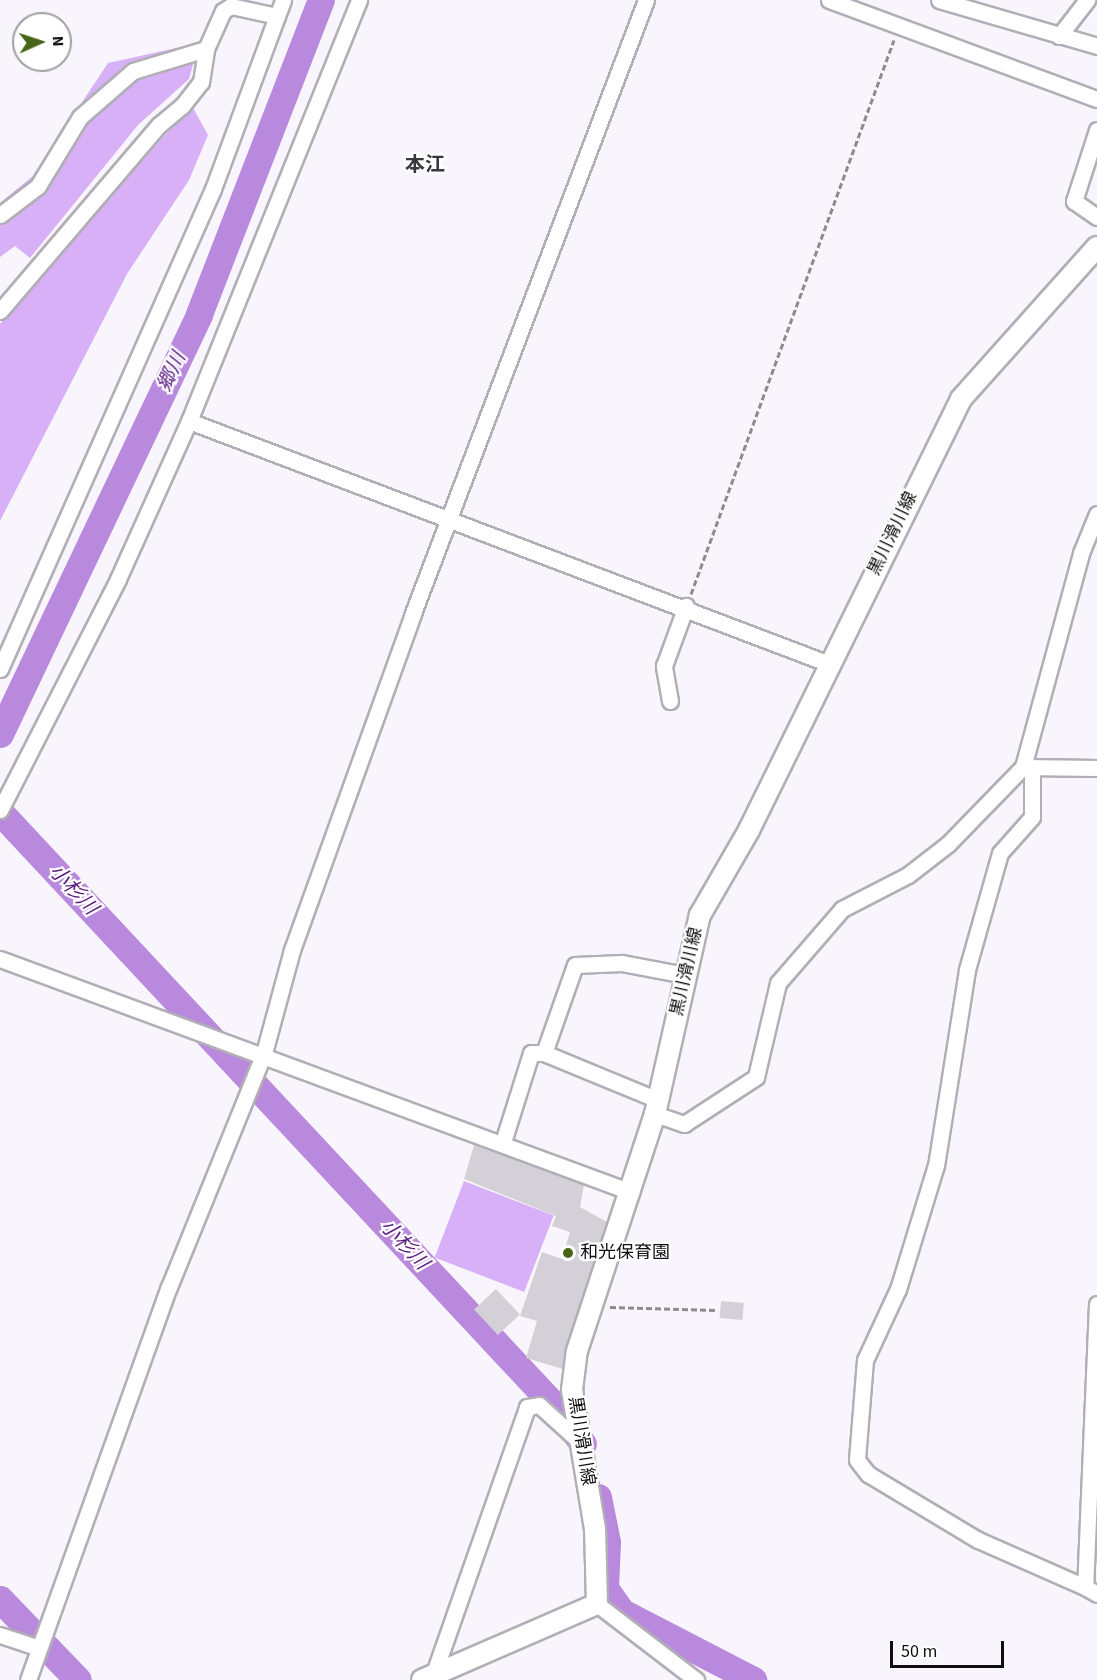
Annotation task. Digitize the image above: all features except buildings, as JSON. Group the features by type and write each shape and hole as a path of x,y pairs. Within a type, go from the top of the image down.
{"main road":[{"name":"黒川滑川線","path":"597,1604 595,1529 572,1390 593,1307 657,1107 700,915 832,665 961,399 1097,247"},
{"path":"427,1678 597,1604"}],"street":[{"path":"0,669 213,189 284,0"},
{"path":"0,810 118,579 189,421 359,0"},
{"path":"28,1680 169,1287 264,1053 292,950 646,0"},
{"path":"829,0 898,29 1097,99"},
{"path":"939,0 1091,44"},
{"path":"1059,36 1087,0"},
{"path":"0,311 159,125 182,106 201,82 206,49 223,11 231,6 277,16"},
{"path":"0,215 38,186 80,117 133,71 206,49"},
{"path":"1097,130 1074,201 1097,217"},
{"path":"189,421 686,606 832,665"},
{"path":"1097,514 1081,553 1028,767 1032,816 1000,853 967,970 936,1165 898,1289 865,1360 857,1460 868,1474 978,1540 1091,1591 1097,1304"},
{"path":"670,701 664,666 686,606"},
{"path":"503,1142 531,1053 544,1053 657,1107 684,1124 756,1077 778,983 842,909 908,875 948,844 1028,767 1097,768"},
{"path":"0,959 264,1053 631,1192"},
{"path":"544,1053 575,965 622,963 685,975"},
{"path":"427,1678 527,1407 539,1405 580,1442"},
{"path":"597,1604 696,1680"},
{"path":"0,1635 39,1648"}],"path":[{"path":"686,606 898,29"},
{"path":"593,1307 715,1310"}],"shaded area":[{"path":"199,43 189,79 138,125 30,258 15,246 0,257 0,203 33,176 108,63"},
{"path":"192,106 208,135 189,180 127,274 0,521 0,324 53,256"},
{"path":"464,1181 554,1215 524,1292 435,1258"}],"waterway":[{"name":"郷川","path":"0,734 199,314 321,0"},
{"name":"小杉川","path":"0,812 550,1401 583,1444"},
{"name":"小杉川","path":"598,1497 607,1542 605,1588 622,1612 753,1680"},
{"path":"0,1599 78,1680"}],"place":[{"name":"和光保育園","path":"568,1253"}],"district":[{"name":"本江","path":"425,165"}]}
